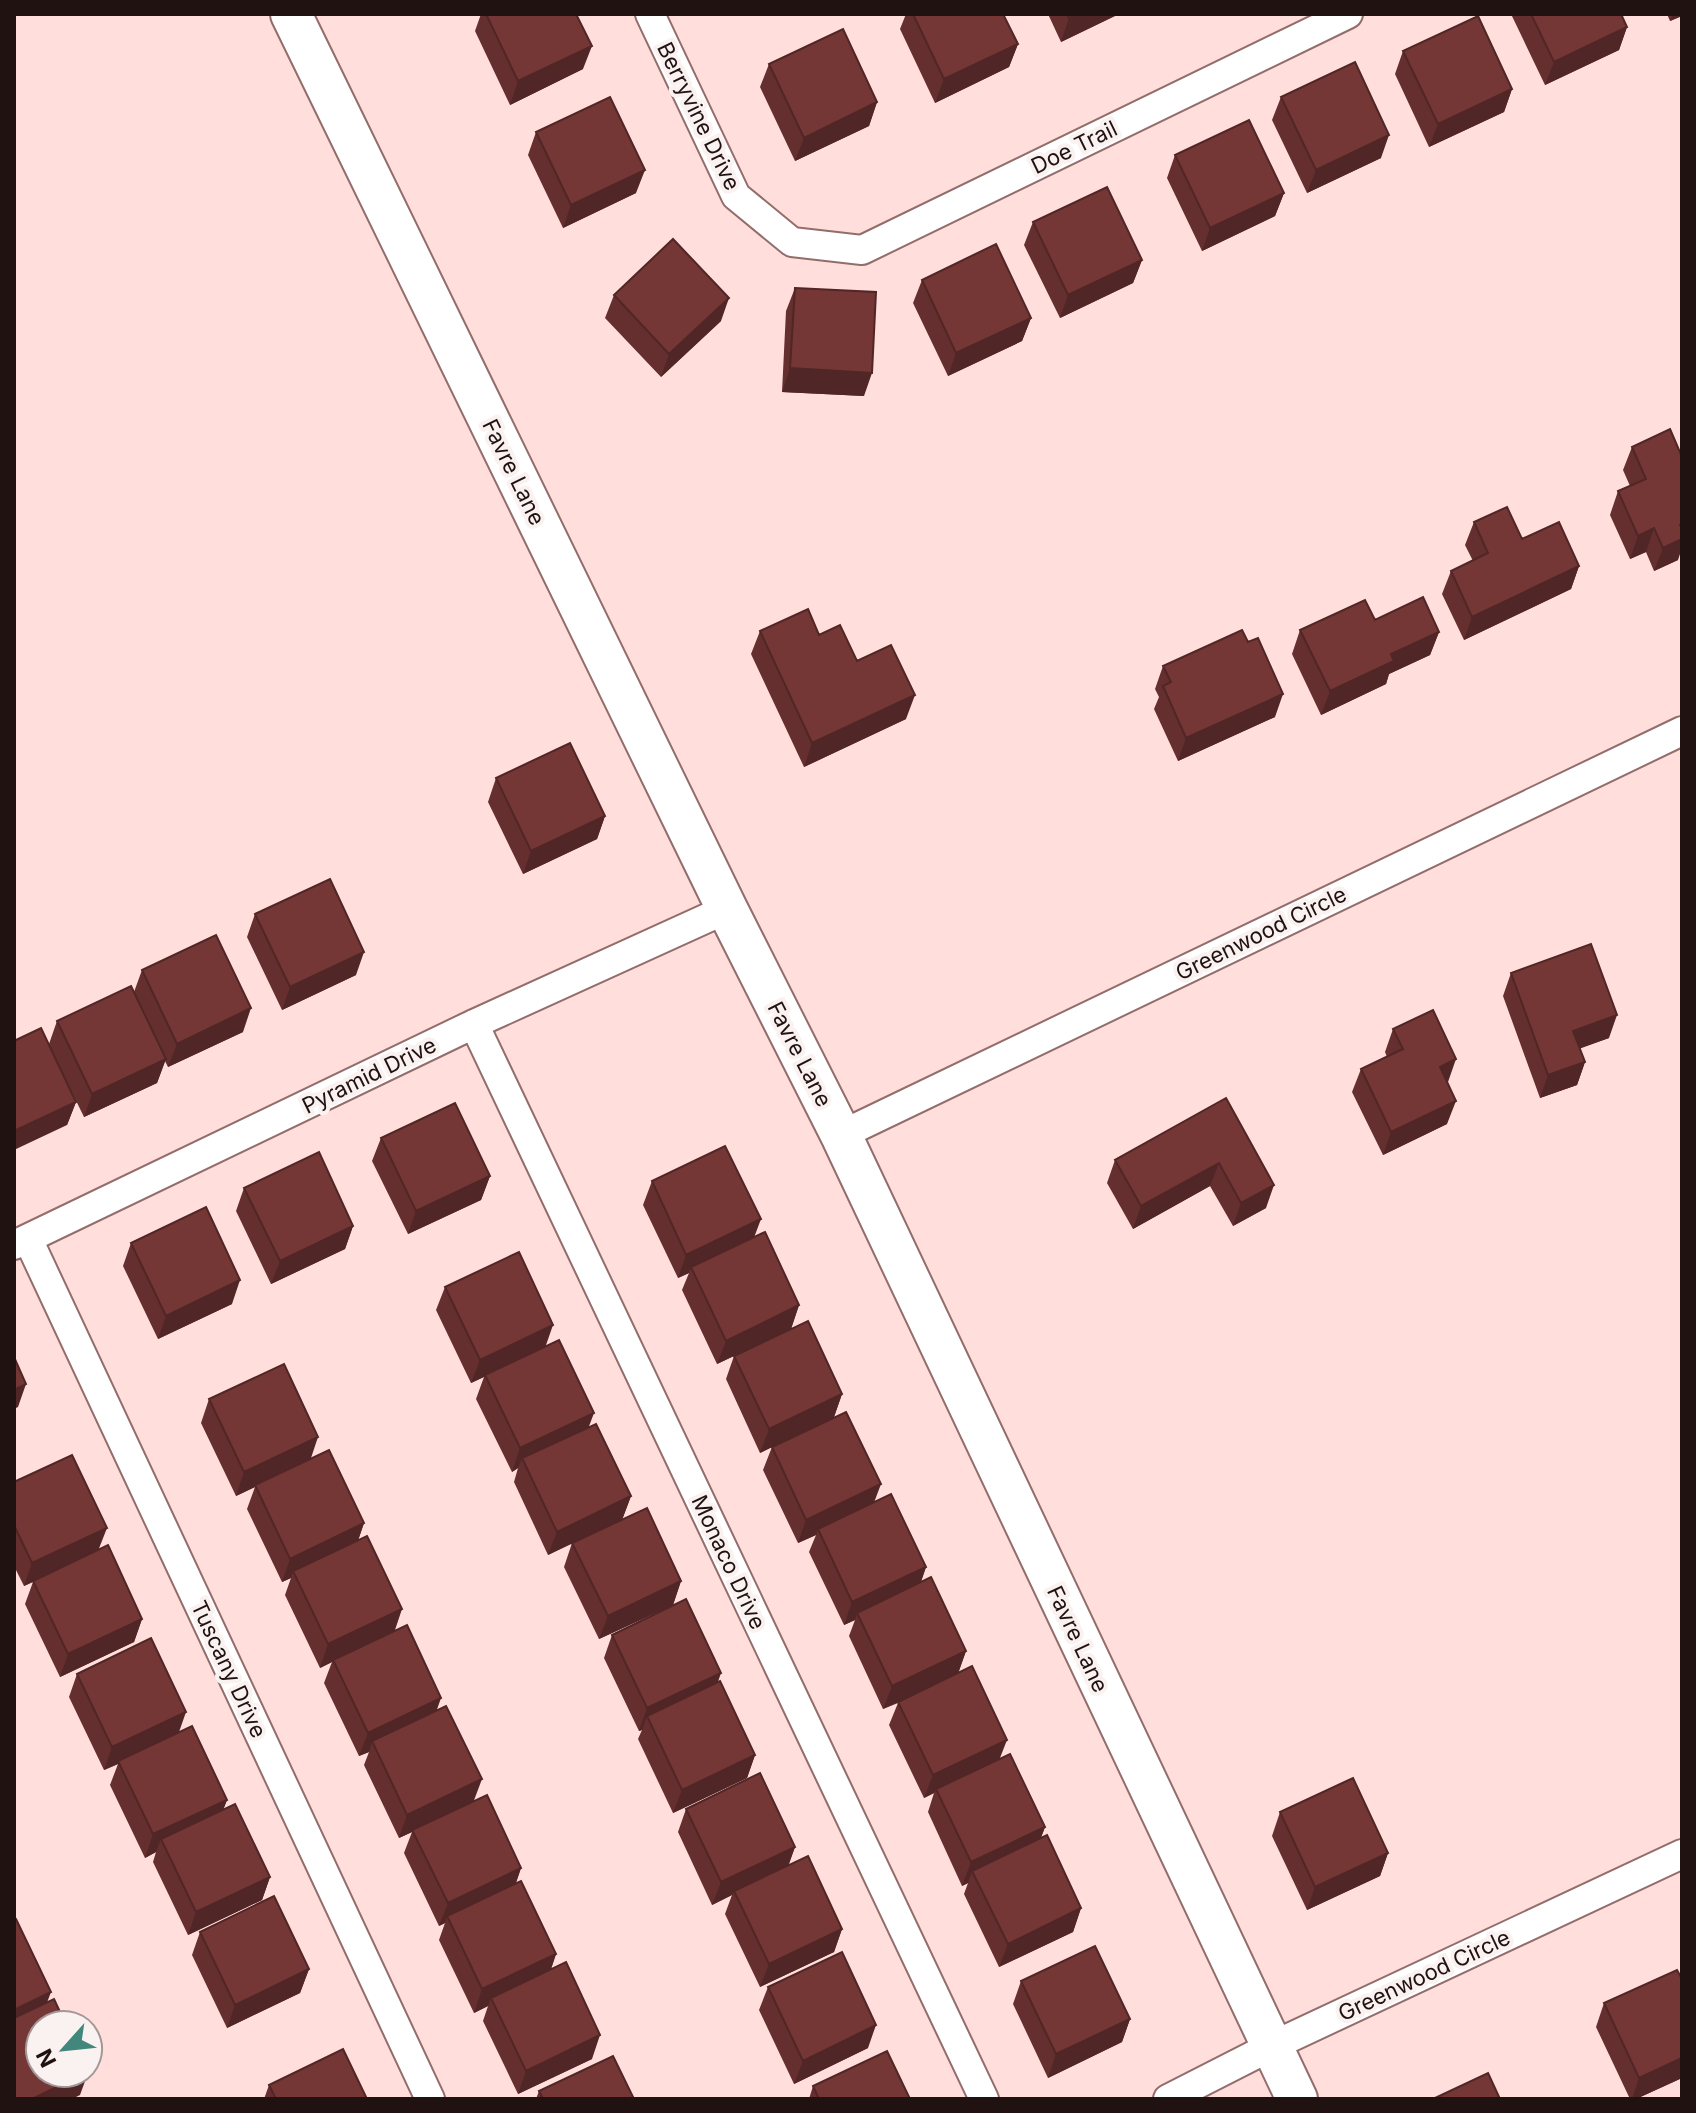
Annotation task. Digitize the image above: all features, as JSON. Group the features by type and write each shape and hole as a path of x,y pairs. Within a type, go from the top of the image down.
{"street":[{"name":"Favre Lane","path":"291,14 727,909 841,1135 1297,2099"},
{"name":"Berryvine Drive","path":"650,14 736,196 792,242"},
{"name":"Doe Trail","path":"792,242 862,250 1348,14"},
{"name":"Greenwood Circle","path":"841,1135 1682,731"},
{"name":"Pyramid Drive","path":"21,1242 474,1024 727,909"},
{"name":"Monaco Drive","path":"474,1024 984,2099"},
{"name":"Tuscany Drive","path":"21,1242 430,2099"},
{"name":"Greenwood Circle","path":"1168,2099 1270,2047 1682,1854"}],"building":[{"path":"486,14 576,14 592,46 518,81"},
{"path":"913,14 1003,14 1018,44 944,79"},
{"path":"1531,14 1621,14 1627,27 1554,62"},
{"path":"1478,16 1512,89 1438,124 1403,51"},
{"path":"843,29 877,102 804,138 769,64"},
{"path":"1355,62 1389,135 1316,170 1281,97"},
{"path":"610,97 645,170 571,205 536,132"},
{"path":"1249,120 1284,193 1210,228 1175,155"},
{"path":"1107,187 1142,260 1068,295 1033,222"},
{"path":"673,239 729,298 669,354 614,295"},
{"path":"996,244 1031,318 956,353 922,280"},
{"path":"795,288 876,292 872,373 790,368"},
{"path":"1670,429 1682,457 1682,539 1663,548 1654,528 1638,536 1618,491 1646,479 1632,447"},
{"path":"1507,507 1522,539 1559,522 1579,566 1472,617 1451,571 1488,553 1474,522"},
{"path":"1423,597 1439,632 1391,654 1394,661 1330,691 1300,630 1365,600 1375,620"},
{"path":"808,609 819,635 840,625 857,661 891,645 915,695 812,743 760,631"},
{"path":"1242,630 1248,642 1258,638 1283,694 1186,738 1163,686 1171,682 1163,666"},
{"path":"570,743 605,816 531,851 496,778"},
{"path":"330,879 364,952 290,987 255,914"},
{"path":"216,935 251,1008 177,1044 142,970"},
{"path":"1591,944 1617,1015 1573,1031 1585,1062 1548,1075 1511,973"},
{"path":"131,986 166,1059 92,1094 57,1021"},
{"path":"1433,1010 1456,1059 1440,1067 1456,1101 1391,1132 1361,1069 1403,1049 1393,1029"},
{"path":"41,1028 76,1102 14,1131 14,1041"},
{"path":"1226,1098 1274,1185 1241,1203 1219,1163 1141,1206 1115,1160"},
{"path":"455,1103 490,1176 416,1211 381,1138"},
{"path":"725,1146 761,1219 686,1255 652,1181"},
{"path":"319,1152 353,1226 280,1261 244,1188"},
{"path":"206,1207 240,1280 166,1316 131,1243"},
{"path":"765,1232 799,1305 726,1341 691,1267"},
{"path":"519,1252 553,1325 480,1360 445,1287"},
{"path":"808,1321 842,1394 769,1429 734,1356"},
{"path":"559,1340 594,1413 520,1448 485,1375"},
{"path":"14,1357 26,1384 14,1390"},
{"path":"284,1364 318,1437 244,1472 209,1399"},
{"path":"846,1412 881,1484 806,1520 772,1447"},
{"path":"596,1424 631,1496 557,1532 522,1458"},
{"path":"329,1450 364,1523 290,1559 255,1485"},
{"path":"72,1455 107,1528 32,1563 14,1525 14,1482"},
{"path":"891,1494 926,1567 852,1602 818,1529"},
{"path":"647,1508 681,1581 608,1616 572,1543"},
{"path":"367,1536 402,1609 328,1644 293,1571"},
{"path":"108,1545 142,1619 68,1654 33,1581"},
{"path":"931,1577 966,1651 892,1686 857,1613"},
{"path":"686,1599 721,1673 647,1708 612,1635"},
{"path":"407,1625 441,1698 368,1733 333,1660"},
{"path":"151,1638 186,1712 112,1747 77,1674"},
{"path":"972,1666 1007,1740 933,1775 898,1702"},
{"path":"720,1681 755,1755 682,1790 647,1716"},
{"path":"446,1706 482,1779 407,1815 372,1741"},
{"path":"192,1726 227,1800 153,1834 118,1761"},
{"path":"1010,1754 1045,1827 971,1862 936,1789"},
{"path":"760,1773 795,1847 721,1882 686,1809"},
{"path":"1353,1778 1388,1853 1315,1887 1280,1812"},
{"path":"487,1795 521,1868 448,1903 412,1830"},
{"path":"235,1804 270,1877 196,1912 161,1839"},
{"path":"1047,1835 1081,1908 1008,1944 972,1871"},
{"path":"808,1856 842,1929 769,1964 734,1891"},
{"path":"521,1881 556,1954 482,1989 447,1916"},
{"path":"274,1896 309,1969 235,2005 200,1932"},
{"path":"14,1920 51,1992 14,2010"},
{"path":"1095,1946 1130,2019 1056,2054 1021,1981"},
{"path":"842,1952 876,2025 803,2061 768,1987"},
{"path":"566,1962 600,2035 526,2071 491,1998"},
{"path":"1677,1970 1682,1979 1682,2058 1639,2078 1604,2003"},
{"path":"54,1999 59,2009 33,2009"},
{"path":"24,2013 24,2089 53,2089 32,2099 14,2099 14,2018"},
{"path":"343,2049 367,2099 276,2099 269,2085"},
{"path":"887,2051 910,2099 819,2099 813,2086"},
{"path":"613,2056 634,2099 543,2099 539,2091"},
{"path":"1488,2073 1500,2099 1433,2099"}]}
